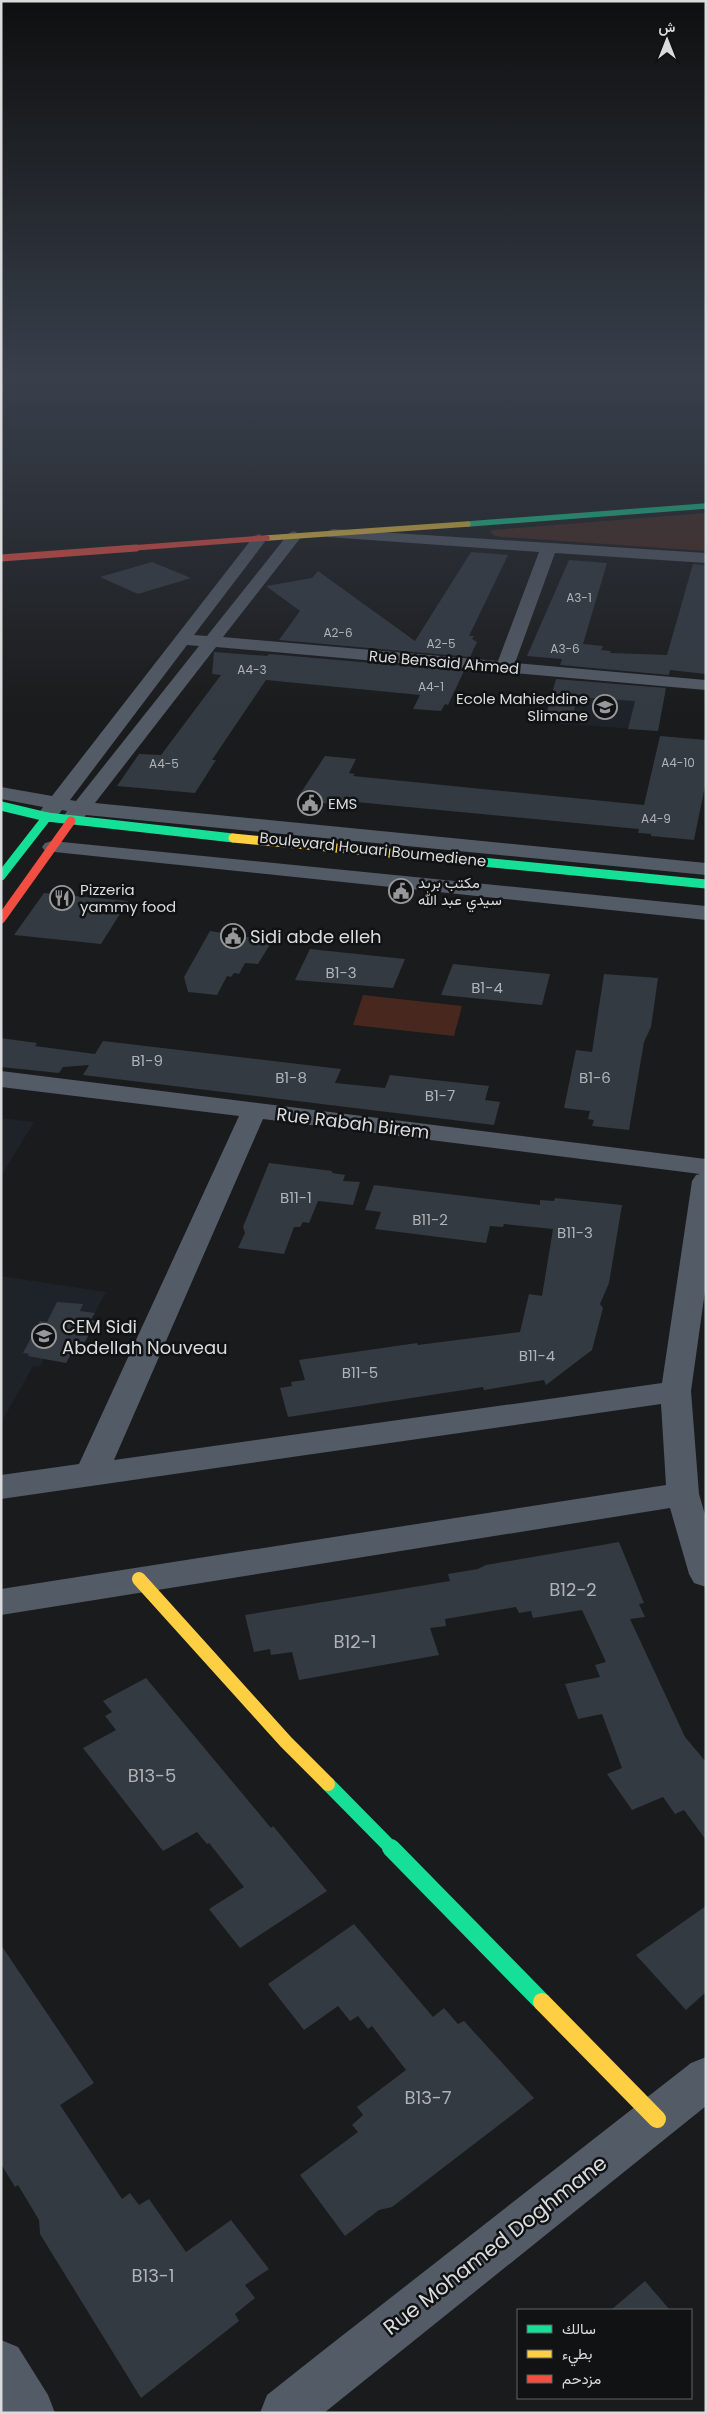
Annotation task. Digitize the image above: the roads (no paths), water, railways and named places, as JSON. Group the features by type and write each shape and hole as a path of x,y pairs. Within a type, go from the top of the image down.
{"street":[{"path":"1,558 706,506"},
{"path":"333,534 706,558"},
{"path":"1,919 211,642 294,536"},
{"path":"1,876 42,819 259,539"},
{"path":"504,668 549,547"},
{"name":"Rue Bensaid Ahmed","path":"182,639 706,685"},
{"path":"1,792 42,819 68,829 706,913"},
{"name":"Boulevard Houari Boumediene","path":"1,806 68,829 160,832 706,884"},
{"path":"68,829 706,869"},
{"name":"Boulevard Houari Boumediene","path":"231,850 260,853"},
{"name":"Rue Rabah Birem","path":"1,1079 706,1167"},
{"path":"92,1474 254,1111"},
{"path":"706,1181 676,1391 684,1494 692,1530 706,1574"},
{"path":"1,1487 676,1391"},
{"path":"1,1602 684,1494"},
{"path":"139,1579 286,1742 657,2119"},
{"name":"Rue Mohamed Doghmane","path":"285,2413 396,2322 657,2119 706,2078"},
{"path":"1,2364 30,2413"}],"place":[{"name":"Ecole Mahieddine Slimane","path":"605,707"},
{"name":"EMS","path":"310,803"},
{"name":"مكتب بريد سيدي عبد الله","path":"401,891"},
{"name":"Pizzeria yammy food","path":"62,898"},
{"name":"Sidi abde elleh","path":"233,936"},
{"name":"CEM Sidi Abdellah Nouveau","path":"44,1336"}]}
